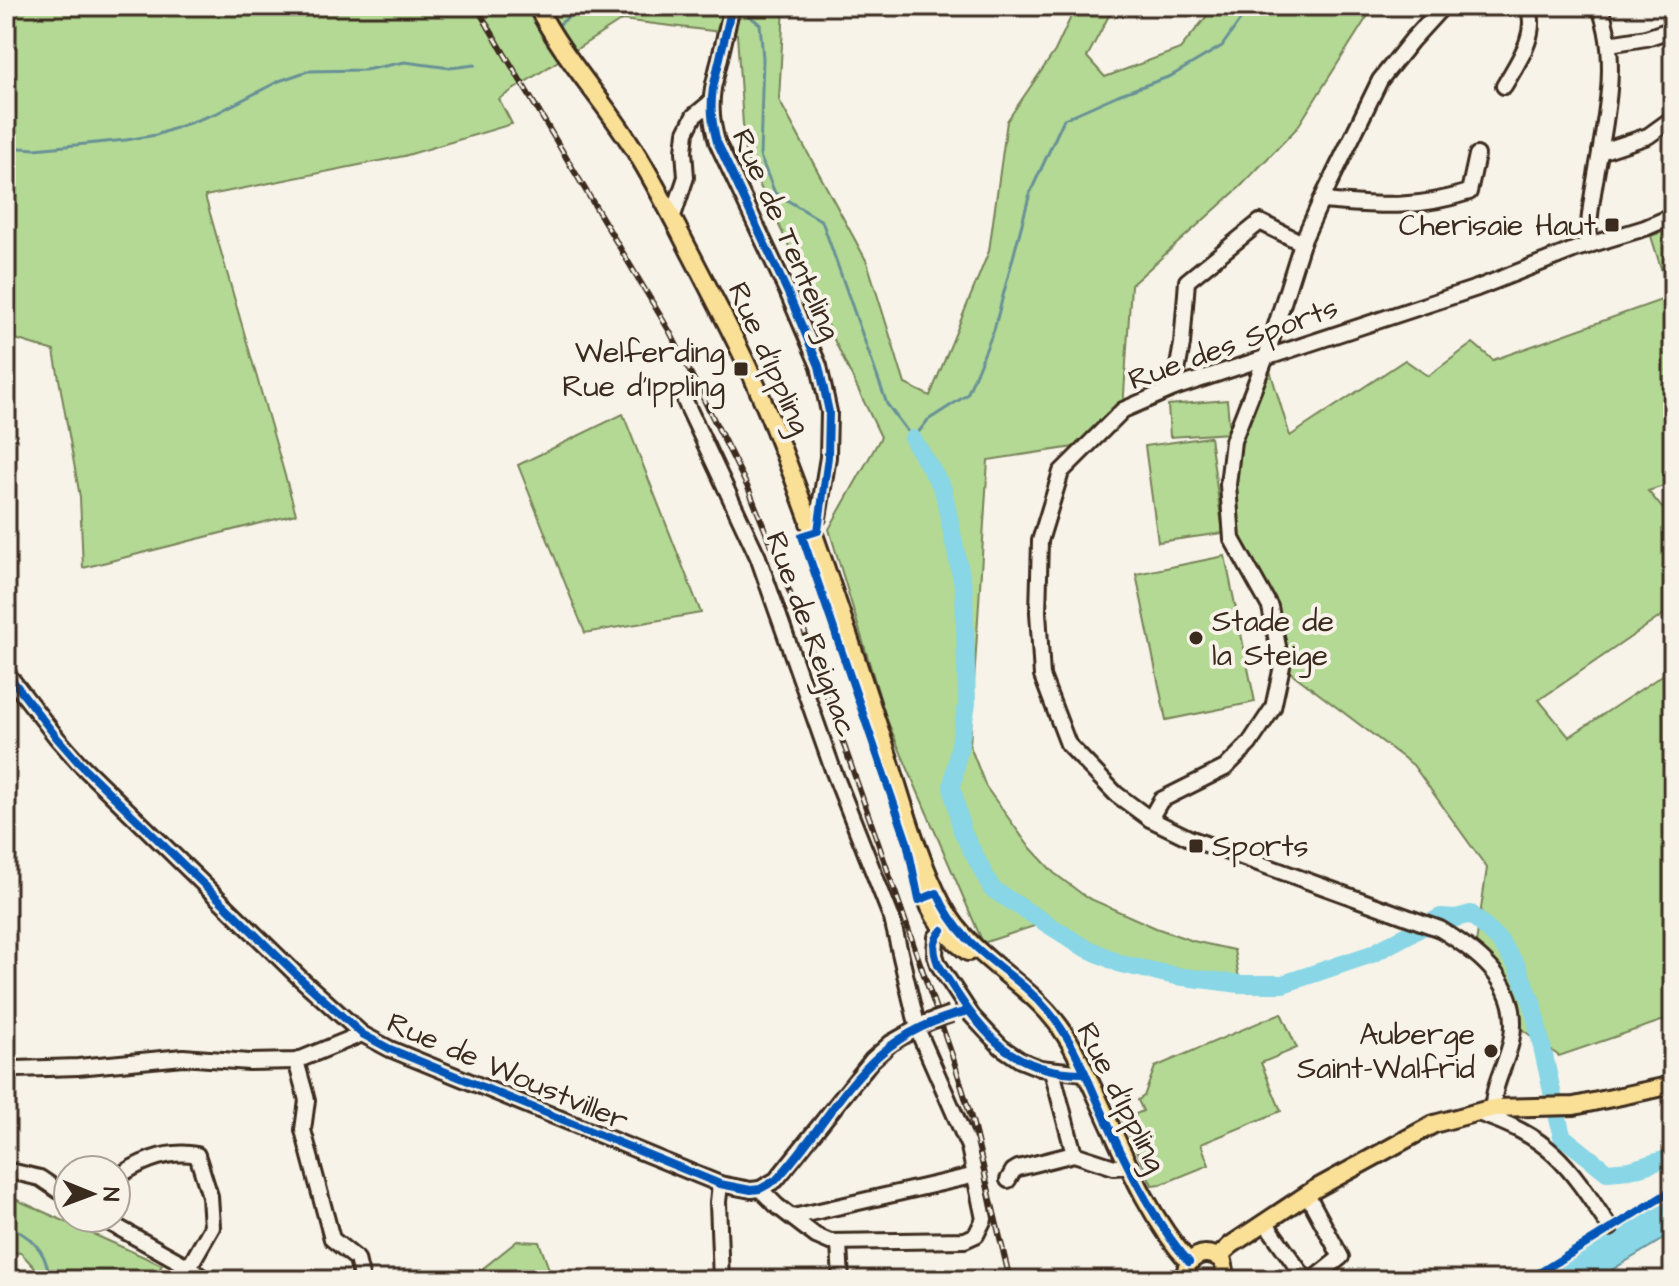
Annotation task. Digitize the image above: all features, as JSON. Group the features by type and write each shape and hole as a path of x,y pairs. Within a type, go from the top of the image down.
{"main road":[{"name":"Rue d'Ippling","path":"537,6 557,41 632,145 757,387 883,739 920,854 925,897 947,926 1047,1009 1064,1032 1130,1166 1177,1249 1189,1262"},
{"path":"1218,1257 1307,1194 1434,1124 1493,1108 1574,1106 1673,1085"},
{"path":"1185,1280 1189,1262 1204,1253 1218,1257 1226,1267 1227,1280"}],"street":[{"name":"Rue de Tenteling","path":"732,6 711,102 717,142 819,366 829,412 828,457 818,518 808,523"},
{"path":"1150,819 1161,800 1225,768 1249,744 1273,708 1282,666 1270,607 1232,539 1228,485 1233,441 1266,357 1302,243 1321,201 1380,80 1443,6"},
{"path":"1504,86 1532,30 1528,6"},
{"path":"1588,246 1588,225 1611,66 1599,6"},
{"path":"1609,44 1646,38 1673,29"},
{"path":"672,219 686,177 686,132 694,116 711,102"},
{"path":"1600,152 1648,136 1673,118"},
{"path":"1321,201 1408,206 1446,199 1469,192 1477,155"},
{"name":"Rue des Sports","path":"1493,1108 1493,1093 1512,1031 1508,994 1499,978 1475,950 1440,929 1189,838 1150,819 1116,794 1068,744 1042,676 1038,612 1040,541 1061,472 1123,410 1174,388 1477,288 1673,216"},
{"path":"1174,388 1182,344 1187,281 1260,222 1302,243"},
{"name":"Rue de Reignac","path":"685,401 768,582 833,770 892,919 922,1025 969,1147 976,1175 984,1219 980,1230 972,1237 958,1241 839,1244"},
{"name":"Rue de Woustviller","path":"6,672 79,763 301,979 362,1034 390,1049 532,1109 720,1184 740,1189 760,1189"},
{"path":"947,926 935,939 935,955 968,1011 989,1036 1030,1065 1052,1071 1085,1073"},
{"path":"841,1280 839,1244 822,1239 760,1189 782,1174 872,1060 891,1043 922,1025 968,1011"},
{"path":"6,1065 16,1069 78,1067 183,1057 249,1062 296,1061 362,1034"},
{"path":"296,1061 307,1100 303,1130 332,1239 357,1259 362,1280"},
{"path":"1052,1071 1074,1154"},
{"path":"1475,1112 1513,1125 1540,1141 1567,1165 1610,1228"},
{"path":"132,1167 140,1162 185,1153 197,1155 210,1196 212,1227 189,1267"},
{"path":"1008,1180 1013,1171 1025,1165 1074,1154 1114,1167 1130,1166"},
{"path":"6,1170 40,1178 52,1186"},
{"path":"793,1217 976,1175"},
{"path":"720,1184 721,1280"},
{"path":"1307,1194 1341,1257 1312,1280"},
{"path":"1265,1222 1302,1276"},
{"path":"130,1234 189,1267 205,1280"}],"green space":[{"path":"6,6 784,6 779,100 867,262 905,384 930,396 989,251 1007,121 1055,51 1076,6 1114,6 1087,57 1105,77 1180,49 1215,6 1374,6 1297,128 1240,187 1131,285 1123,410 1087,445 988,460 970,746 986,787 1028,845 1054,873 1086,897 1156,928 1193,941 1234,950 1240,984 1166,974 1112,961 1043,923 983,943 886,718 829,529 881,437 745,155 737,34 622,20 499,99 512,124 404,156 205,196 296,514 83,568 80,497 54,351 6,336"},
{"path":"1673,228 1673,483 1648,491 1673,521 1673,608 1539,700 1569,737 1673,668 1673,1017 1559,1056 1512,1022 1511,1010 1475,950 1487,868 1413,765 1282,666 1270,607 1232,539 1233,441 1266,357 1290,436 1405,360 1428,376 1473,343 1493,360 1670,297 1651,236"},
{"path":"1227,400 1230,433 1170,437 1168,405"},
{"path":"623,414 701,613 585,633 518,465"},
{"path":"1210,437 1223,533 1158,542 1145,446"},
{"name":"Stade de la Steige","path":"1225,556 1255,702 1166,720 1136,574"},
{"path":"1281,1013 1297,1048 1261,1063 1281,1111 1201,1144 1209,1165 1152,1185 1122,1120 1143,1111 1138,1100 1144,1096 1155,1067"},
{"path":"6,1195 52,1216 52,1234 93,1234 162,1265 153,1280 46,1280 21,1253 6,1252"},
{"path":"517,1241 539,1242 553,1280 473,1280 476,1274"}],"water":[{"path":"1673,1194 1673,1233 1595,1280 1539,1280"}],"waterway":[{"path":"557,26 583,6"},
{"path":"738,8 760,24 763,58 760,156 775,193 822,221 887,404 913,439 928,420 967,395 994,330 1030,193 1064,119 1171,76 1222,46 1250,6"},
{"path":"6,147 35,149 156,135 217,113 279,81 308,71 365,70 405,62 450,68 475,65"},
{"path":"913,439 943,489 964,590 967,704 952,787 962,831 992,889 1082,946 1121,964 1176,976 1240,984 1283,984 1372,954 1441,917 1456,918 1471,914 1499,940 1517,966 1532,1002 1562,1136 1607,1172 1630,1170 1673,1157"},
{"path":"6,1225 35,1244 44,1257 49,1275 60,1280"}],"railway":[{"path":"476,6 670,332 749,490 798,613 953,1058 973,1124 1010,1280"}],"cycle path":[{"path":"732,6 713,88 714,128 717,142 819,366 829,412 828,457 818,531 802,536 907,842 919,900 937,893 948,914 974,946 1019,982 1058,1023 1140,1188 1163,1228 1189,1262"},
{"path":"6,672 79,763 301,979 362,1034 390,1049 720,1184 751,1190 760,1189 776,1180 878,1056 902,1038 932,1022 968,1011"},
{"path":"942,930 934,946 938,964 966,1007 996,1042 1034,1065 1085,1073"},
{"path":"1528,1280 1673,1190"}],"place":[{"name":"Cherisaie Haut","path":"1612,225"},
{"name":"Welferding Rue d'Ippling","path":"741,369"},
{"name":"Stade de la Steige","path":"1196,638"},
{"name":"Sports","path":"1196,846"},
{"name":"Auberge Saint-Walfrid","path":"1491,1051"}]}
